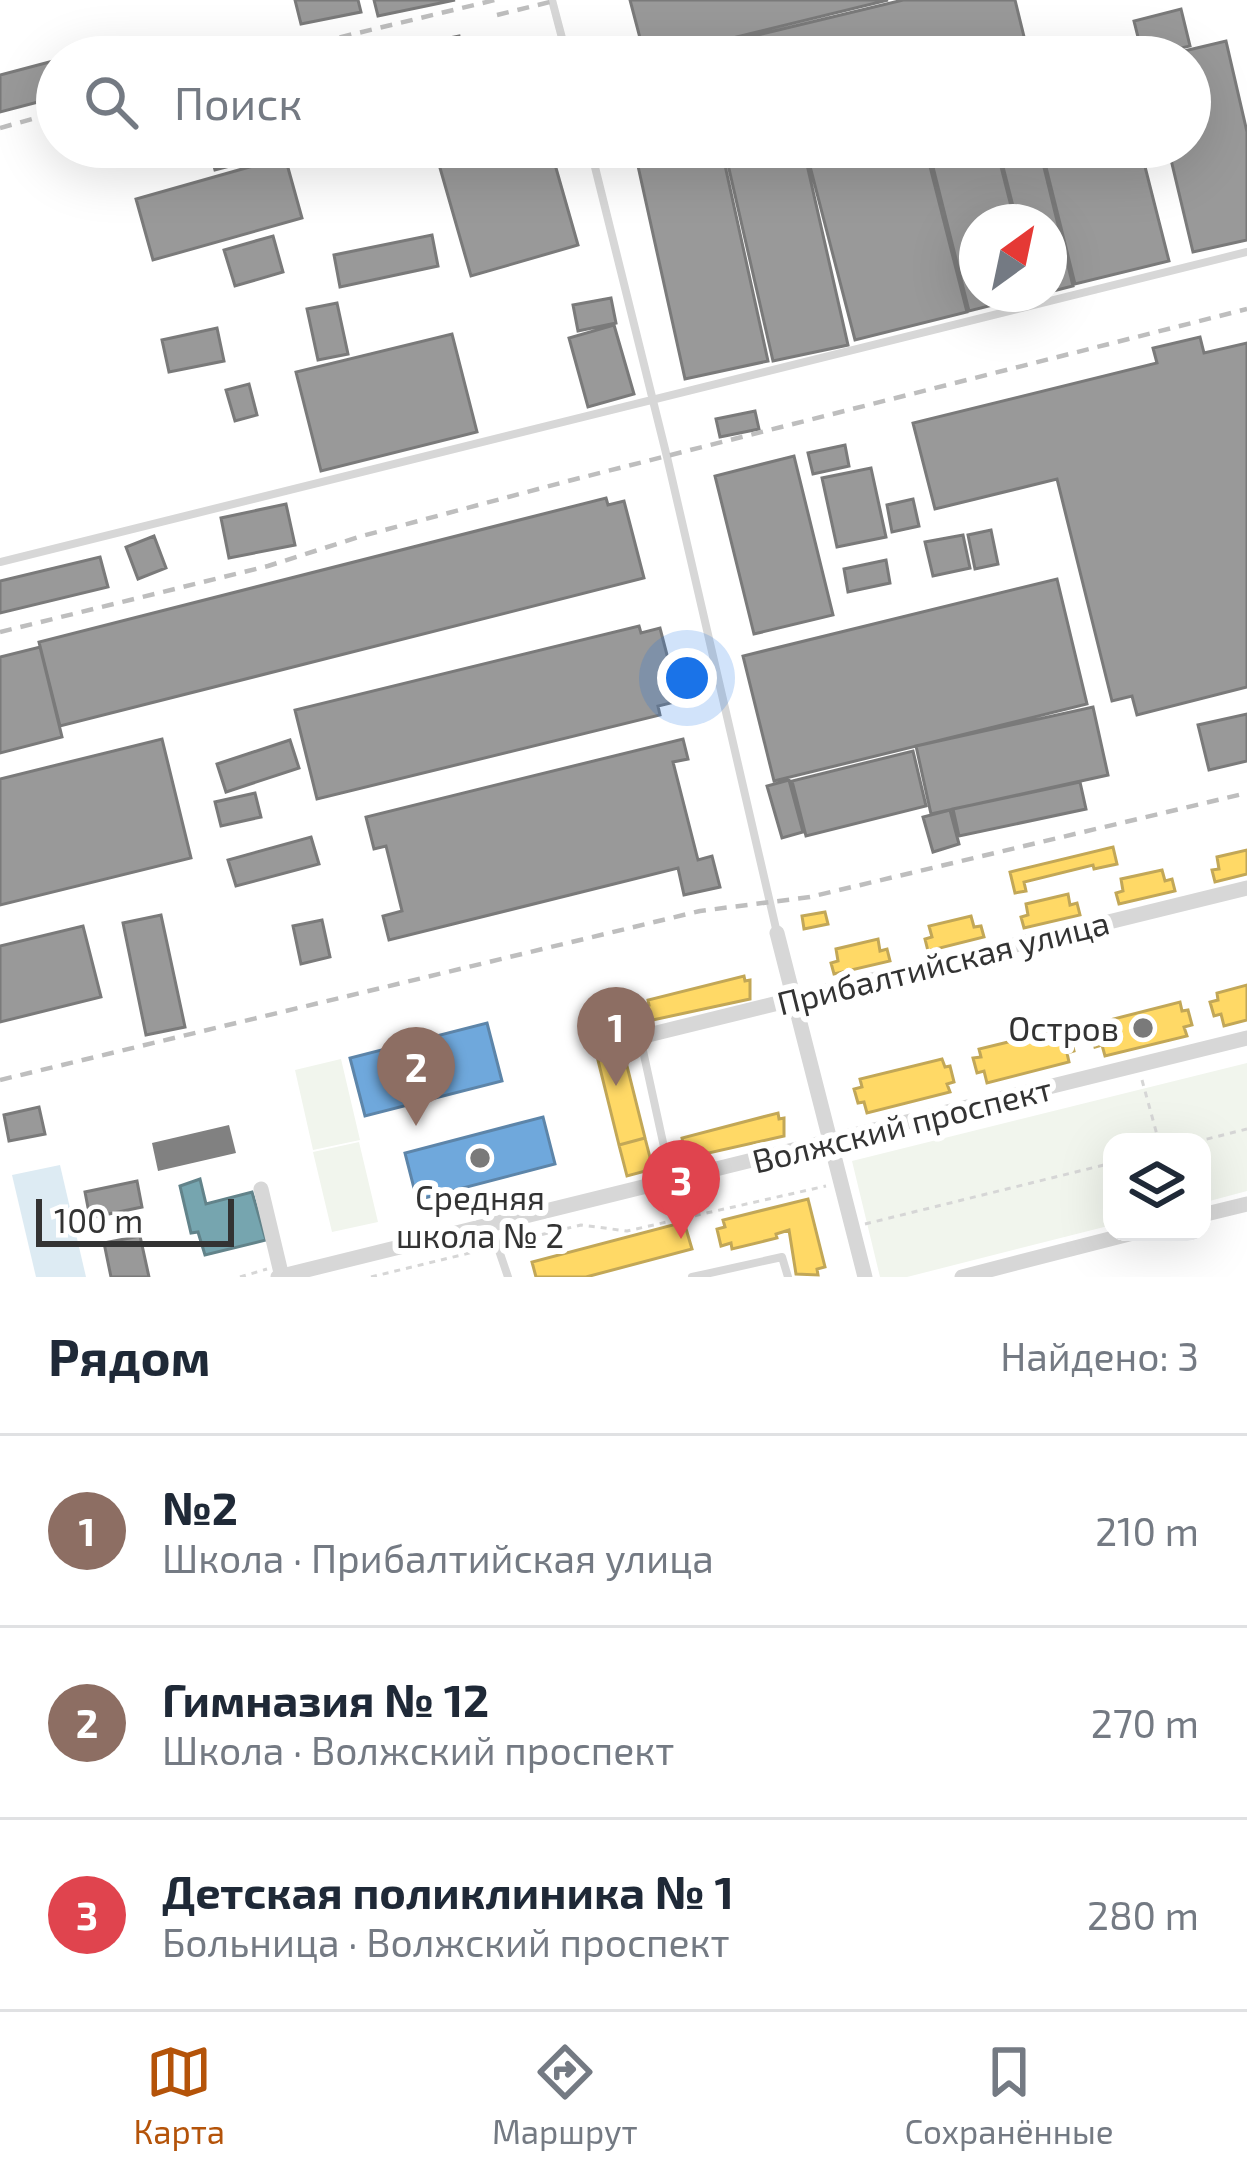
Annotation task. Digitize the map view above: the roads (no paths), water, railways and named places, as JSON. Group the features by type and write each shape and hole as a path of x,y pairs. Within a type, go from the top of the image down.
{"street":[{"name":"Прибалтийская улица","path":"640,1037 1247,888"},
{"path":"776,933 865,1277"},
{"name":"Волжский проспект","path":"287,1274 1247,1038"},
{"path":"261,1189 287,1274"},
{"path":"1211,1213 1247,1204"},
{"path":"962,1277 1103,1241"}],"lane":[{"path":"552,0 561,36"},
{"path":"595,168 776,933"},
{"path":"0,562 1247,252"},
{"path":"640,1037 672,1181"},
{"path":"490,1225 508,1277"},
{"path":"692,1277 782,1257 788,1277"}],"railway":[{"path":"345,36 495,0"},
{"path":"497,15 558,0"},
{"path":"0,128 36,118"},
{"path":"0,632 268,566 572,480 1247,309"},
{"path":"0,1080 700,911 810,897 1247,793"}],"place":[{"name":"Остров","path":"1143,1028"},
{"name":"№2","path":"616,1086"},
{"name":"Гимназия № 12","path":"416,1126"},
{"name":"Средняя школа № 2","path":"480,1158"},
{"name":"Детская поликлиника № 1","path":"681,1239"}]}
